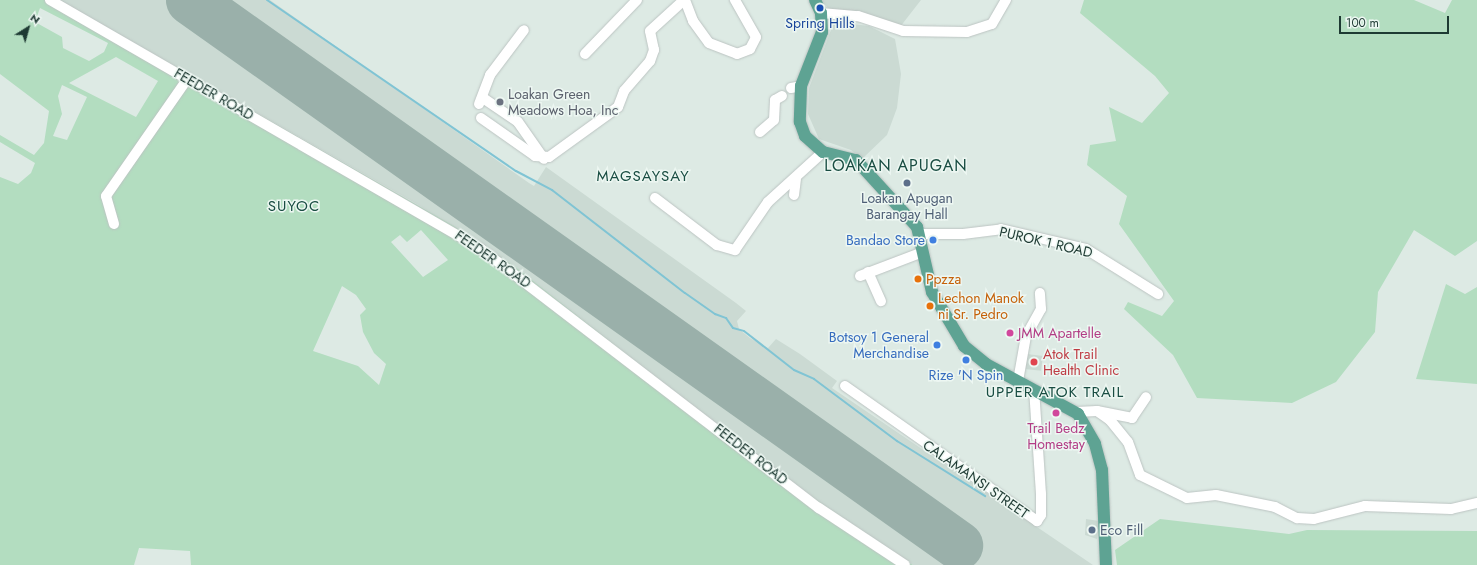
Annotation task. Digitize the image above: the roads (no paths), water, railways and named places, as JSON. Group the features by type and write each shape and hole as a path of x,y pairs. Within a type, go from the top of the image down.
{"main road":[{"path":"815,0 821,13 817,49 796,87 800,122 805,136 822,152 856,160 921,234 923,252 932,292 955,336 986,364 1076,412 1096,444 1102,470 1106,565"}],"street":[{"name":"FEEDER ROAD","path":"50,0 188,78 481,249 819,508 904,565"},
{"path":"585,54 638,0"},
{"path":"544,159 618,108 624,91 650,61 654,50 650,32 684,0 693,21 709,43 737,54 750,50 756,37 735,0"},
{"path":"821,13 858,16 903,31 967,32 992,24 1006,0"},
{"path":"524,30 490,75 481,101 518,122 544,159"},
{"path":"114,224 106,196 188,78"},
{"path":"760,132 774,120 775,100 782,96"},
{"path":"481,118 544,159"},
{"path":"655,198 717,245 735,250 768,202 796,179 822,152"},
{"path":"794,195 796,179"},
{"name":"PUROK 1 ROAD","path":"921,234 963,234 1002,229 1086,249 1158,294"},
{"path":"881,301 864,274 923,252"},
{"path":"1018,381 1026,336 1041,309 1040,294"},
{"name":"CALAMANSI STREET","path":"845,386 1037,521 1041,515 1041,494 1034,389"},
{"path":"1076,412 1097,411 1132,418 1146,397"},
{"path":"1097,411 1122,431 1140,475 1187,498 1216,495 1275,507 1297,518 1314,518 1342,509 1371,506 1451,509 1477,503"}],"waterway":[{"path":"267,0 516,171 552,190 685,293 715,314 726,318 733,328 744,331 794,370 814,379 897,441 985,496"}],"place":[{"name":"Spring Hills","path":"820,8"},
{"name":"Loakan Green Meadows Hoa, Inc","path":"500,102"},
{"name":"Loakan Apugan Barangay Hall","path":"907,183"},
{"name":"Bandao Store","path":"933,240"},
{"name":"Ppzza","path":"918,279"},
{"name":"Lechon Manok ni Sr. Pedro","path":"930,306"},
{"name":"JMM Apartelle","path":"1010,333"},
{"name":"Botsoy 1 General Merchandise","path":"937,345"},
{"name":"Rize 'N Spin","path":"966,360"},
{"name":"Atok Trail Health Clinic","path":"1034,362"},
{"name":"Trail Bedz Homestay","path":"1056,413"},
{"name":"Eco Fill","path":"1092,530"}],"district":[{"name":"LOAKAN APUGAN","path":"896,166"},
{"name":"MAGSAYSAY","path":"643,177"},
{"name":"SUYOC","path":"294,207"},
{"name":"UPPER ATOK TRAIL","path":"1055,393"}]}
